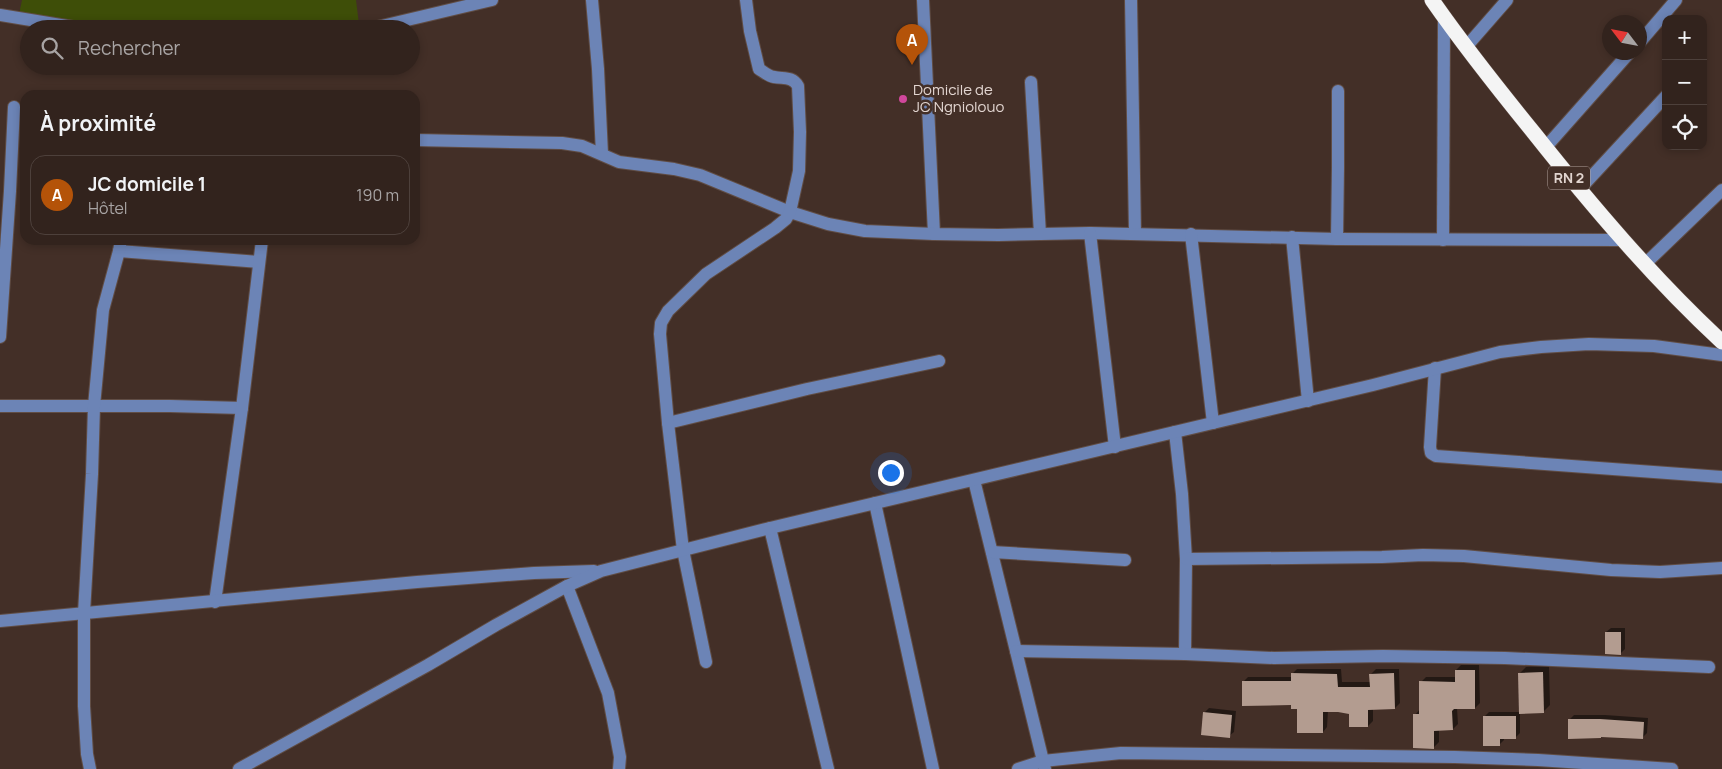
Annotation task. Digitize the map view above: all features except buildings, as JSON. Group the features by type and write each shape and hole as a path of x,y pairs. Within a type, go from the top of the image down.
{"highway":[{"name":"RN 2","path":"1432,0 1466,47 1579,190 1645,264 1722,342"}],"street":[{"path":"407,20 492,0"},
{"path":"592,0 598,69 602,154"},
{"path":"706,662 683,550 668,424 660,334 662,323 668,311 706,274 776,228 786,219 790,212 799,171 798,86 795,81 788,78 773,77 759,69 750,31 746,0"},
{"path":"923,0 934,234"},
{"path":"1131,0 1135,233"},
{"path":"1466,47 1507,0"},
{"path":"1647,34 1676,0"},
{"path":"0,15 30,20"},
{"path":"1443,240 1444,18"},
{"path":"1545,148 1623,60"},
{"path":"1031,82 1040,234"},
{"path":"1336,239 1338,91"},
{"path":"1579,190 1662,100"},
{"path":"0,337 14,107"},
{"path":"420,140 582,146 619,162 674,169 700,175 790,212 828,224 865,231 934,234 1135,233 1336,239 1623,240"},
{"path":"1645,264 1722,190"},
{"path":"1090,233 1115,447"},
{"path":"1191,234 1214,423"},
{"path":"1292,237 1308,401"},
{"path":"90,769 87,754 84,706 84,613 94,406 103,310 120,245 259,262"},
{"path":"215,602 242,408 261,245"},
{"path":"243,768 567,586 601,571 770,528 1308,401 1500,352 1589,344 1654,346 1722,355"},
{"path":"668,424 807,389 940,361"},
{"path":"1435,368 1430,447 1431,453 1436,456 1722,477"},
{"path":"0,406 242,408"},
{"path":"1175,432 1182,494 1186,559 1185,654"},
{"path":"974,480 1044,765"},
{"path":"875,503 933,769"},
{"path":"770,528 828,769"},
{"path":"992,552 1125,560"},
{"path":"1186,559 1423,555 1464,556 1611,570 1660,572 1722,568"},
{"path":"0,621 417,582 534,573 601,571"},
{"path":"567,586 608,693 620,757 619,769"},
{"path":"1016,651 1185,654 1274,658 1383,656 1505,658 1709,667"},
{"path":"1018,769 1113,754 1163,753 1520,759 1672,769"}],"green space":[{"path":"22,0 356,0 358,20 29,20 18,19"}],"place":[{"name":"JC domicile 1","path":"912,65"},
{"name":"Domicile de JC Ngniolouo","path":"903,99"}]}
